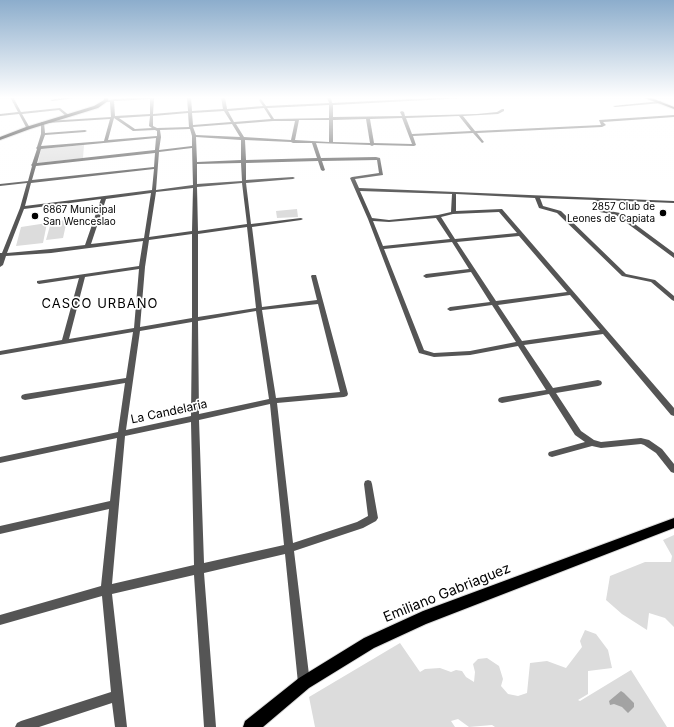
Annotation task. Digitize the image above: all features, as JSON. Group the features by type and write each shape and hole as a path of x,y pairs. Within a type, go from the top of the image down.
{"main road":[{"path":"0,139 21,131"},
{"name":"Emiliano Gabriaguez","path":"251,727 304,683 370,643 424,618 674,523"}],"street":[{"path":"0,265 2,255 22,208 44,131"},
{"path":"43,134 75,131"},
{"path":"106,142 109,131"},
{"path":"140,131 157,133"},
{"path":"38,148 106,142 169,131"},
{"path":"192,131 194,136 195,163 196,231 194,419 199,568 210,727"},
{"path":"237,131 243,139 245,161 244,181 259,310 273,401 288,549 304,683"},
{"path":"293,142 295,131"},
{"path":"331,143 332,131"},
{"path":"370,131 372,145"},
{"path":"194,136 314,143 414,145 409,131"},
{"path":"411,135 496,131"},
{"path":"473,132 482,142"},
{"path":"121,727 116,696 106,590 121,435 137,330 142,267 148,238 154,190 157,133"},
{"path":"314,143 323,170"},
{"path":"33,165 194,148"},
{"path":"195,163 320,159 379,159 382,172 378,174 353,176 352,178 370,219 421,351 434,356 470,353 521,343 603,332"},
{"path":"0,185 155,168"},
{"path":"22,208 154,190 244,181 293,178"},
{"path":"356,189 674,202"},
{"path":"453,213 454,193"},
{"path":"538,196 541,207 559,212 624,275 653,281 674,299"},
{"path":"88,245 104,197"},
{"path":"596,199 602,211 618,214 674,256"},
{"path":"370,219 389,221 453,213 500,210 674,413"},
{"path":"438,216 471,270 521,343 578,433 592,443 601,445 641,441 646,442 658,451 674,470"},
{"path":"2,255 148,238 249,224 301,219"},
{"path":"381,248 520,234"},
{"path":"40,282 142,267"},
{"path":"426,276 471,270"},
{"path":"65,342 82,276"},
{"path":"0,353 195,320 320,302 314,276"},
{"path":"450,309 571,293"},
{"name":"La Candelaria","path":"0,460 273,401 344,394 320,302"},
{"path":"25,397 129,380"},
{"path":"502,400 598,383"},
{"path":"552,454 592,443"},
{"path":"0,620 106,590 288,549 360,526 373,518 368,484"},
{"path":"0,530 114,504"},
{"path":"21,727 116,696"}],"shaded area":[{"path":"84,145 83,158 38,163 41,149"},
{"path":"297,209 298,217 277,218 276,211"},
{"path":"67,220 63,238 46,240 51,222"},
{"path":"47,223 43,243 16,246 21,227"},
{"path":"674,535 674,627 665,618 649,613 647,630 622,614 606,600 610,576 645,562 671,562 672,556 663,540"},
{"path":"585,630 596,634 608,650 612,668 588,671 588,694 578,700 580,701 631,670 667,727 495,727 492,725 469,727 458,719 451,721 455,727 315,727 309,697 400,643 420,672 425,669 440,668 451,672 456,670 462,671 466,677 474,682 475,672 473,664 478,659 487,658 499,666 503,679 501,686 508,694 518,696 527,693 530,663 547,661 566,668 582,647 580,641"},
{"path":"621,691 634,703 634,707 628,713 622,707 614,704 610,705 609,701"}],"place":[{"name":"2857 Club de Leones de Capiata","path":"663,213"},
{"name":"6867 Municipal San Wenceslao","path":"35,216"}],"district":[{"name":"CASCO URBANO","path":"100,304"}]}
